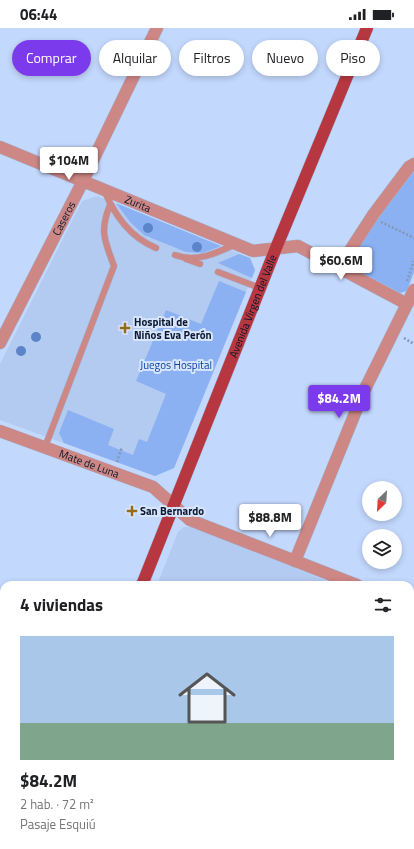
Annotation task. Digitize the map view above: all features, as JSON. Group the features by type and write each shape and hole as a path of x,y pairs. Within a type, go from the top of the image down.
{"main road":[{"name":"Avenida Virgen del Valle","path":"144,581 276,248 367,28"}],"street":[{"name":"Caseros","path":"0,343 83,181 157,28"},
{"name":"Zurita","path":"0,147 253,252 298,246 340,266 407,304"},
{"path":"340,266 379,217 409,166 414,164"},
{"path":"295,561 364,391 407,304 410,286"},
{"name":"Mate de Luna","path":"0,431 153,487 190,520 347,581"}],"lane":[{"path":"104,190 110,205 131,233 143,242 156,248"},
{"path":"44,447 114,266 104,237 104,220 110,205"},
{"path":"185,259 214,255 236,244"},
{"path":"175,255 200,264"},
{"path":"218,272 260,288"}],"path":[{"path":"376,227 379,217 414,238"},
{"path":"410,286 414,261"}],"shaded area":[{"name":"Hospital de Niños Eva Perón","path":"97,196 250,258 255,270 174,468 155,476 0,420 0,364 82,201"},
{"path":"184,527 191,527 327,581 159,581 178,532"}],"green space":[{"path":"414,172 414,272 407,291 400,293 351,267 350,262 374,222 410,174"},
{"path":"116,203 221,246 203,253 186,252 144,235 130,222"},
{"path":"239,254 250,258 255,270 252,278 218,263"},
{"name":"Juegos Hospital","path":"219,281 246,292 174,468 155,476 64,443 59,433 68,410 114,429 108,445 133,455 139,439 147,442 166,394 136,381 166,310 201,324"}],"place":[{"name":"Hospital de Niños Eva Perón","path":"125,328"},
{"name":"San Bernardo","path":"132,511"}]}
